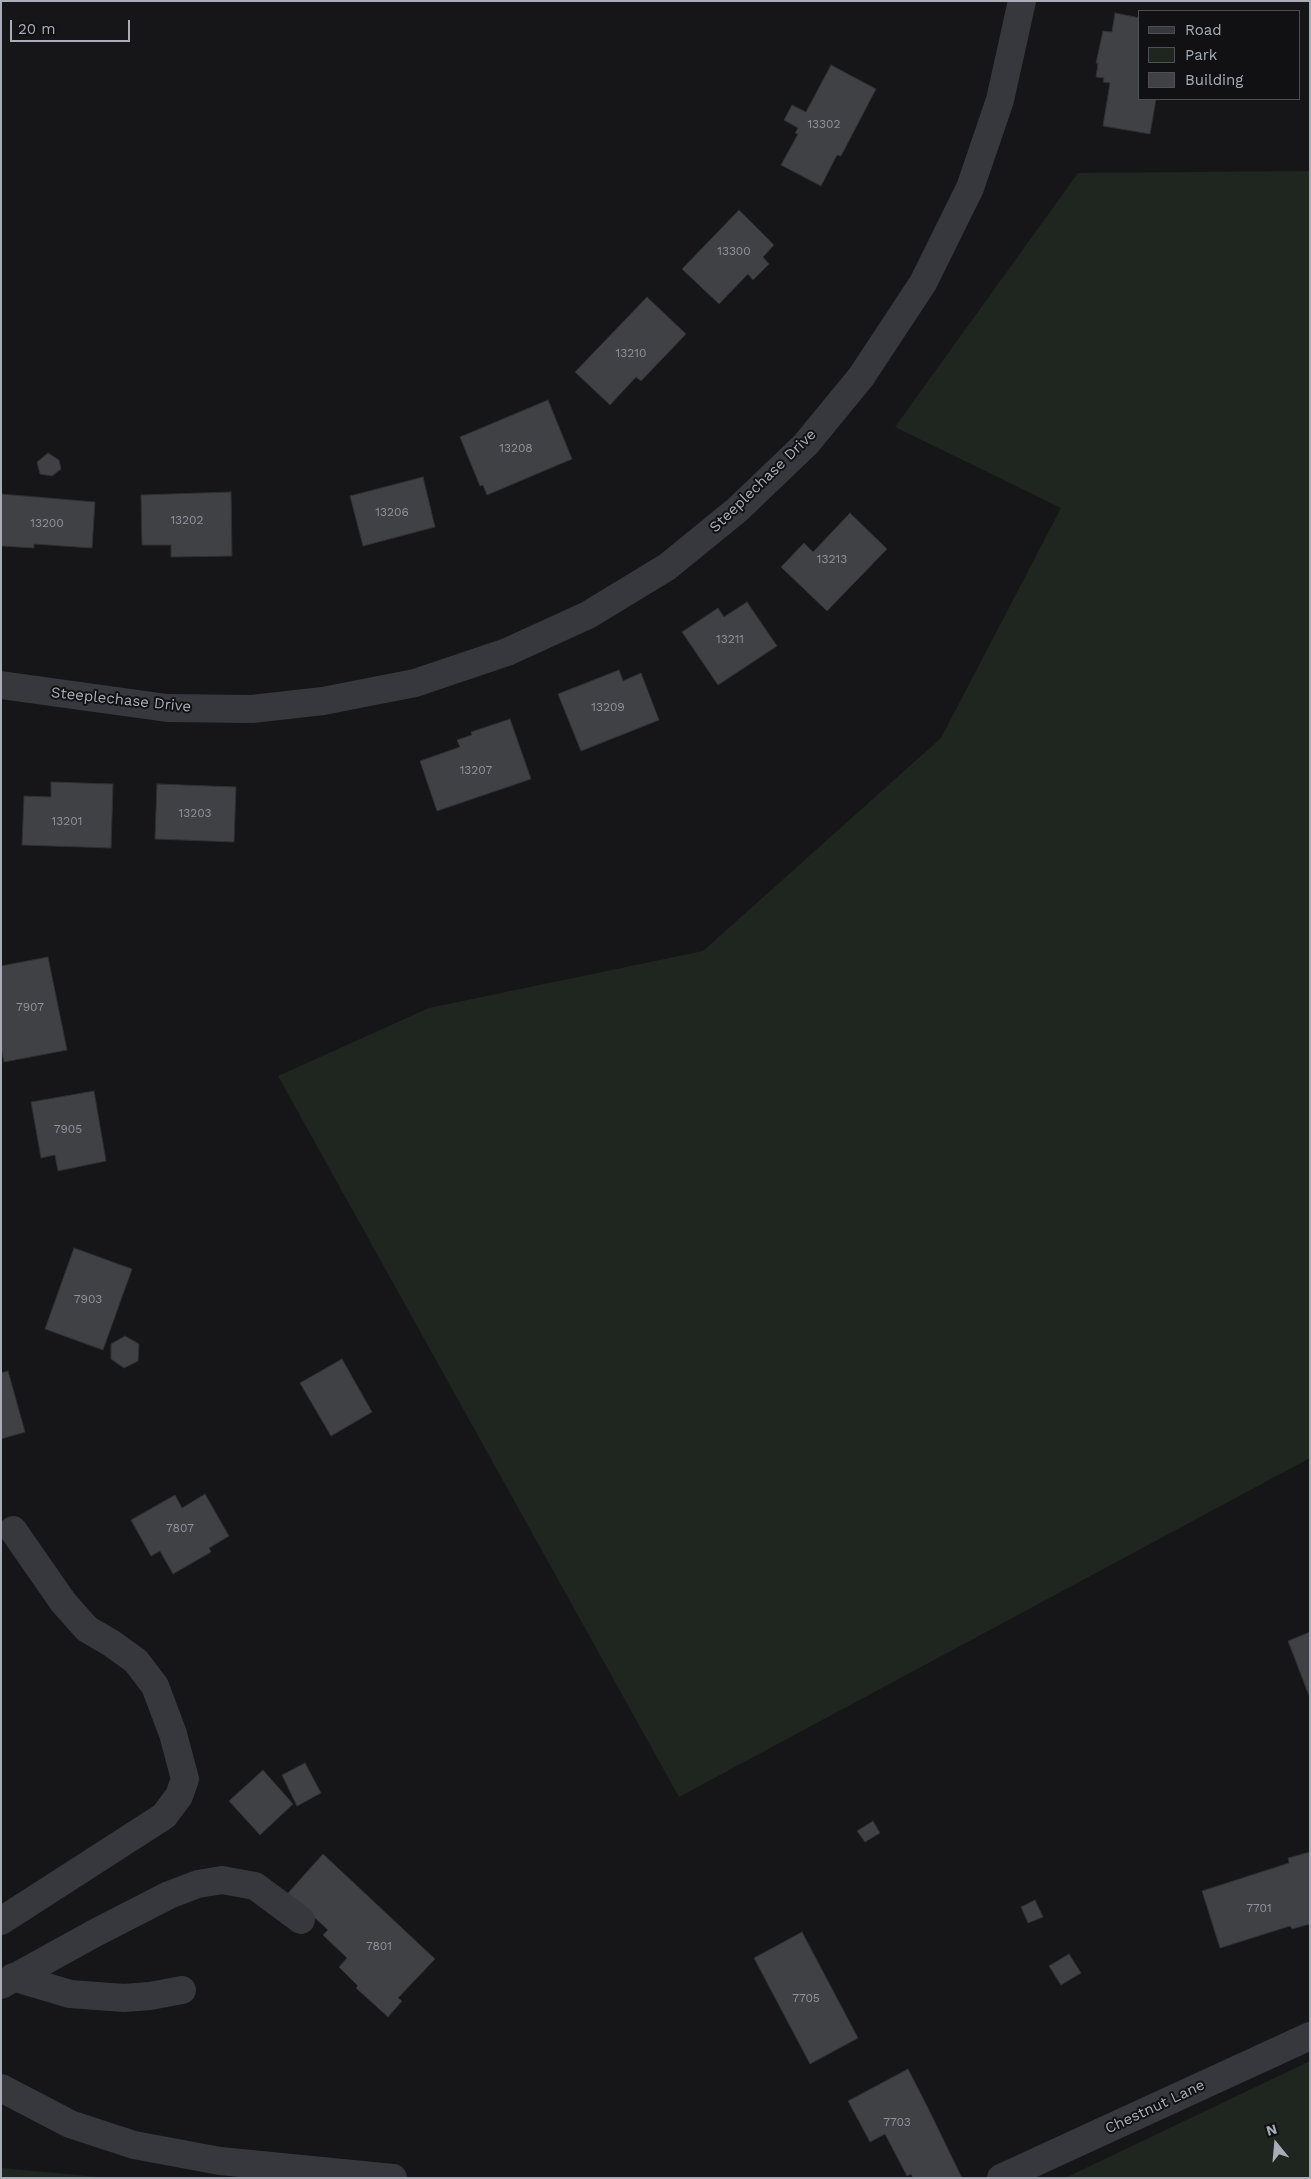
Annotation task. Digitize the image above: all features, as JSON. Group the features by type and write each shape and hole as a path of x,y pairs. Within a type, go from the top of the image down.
{"street":[{"name":"Steeplechase Drive","path":"1,685 167,708 252,709 323,701 415,683 508,652 588,615 667,567 737,510 806,444 861,376 923,283 973,179 1000,100 1022,1"},
{"path":"1,1921 164,1816 179,1796 185,1779 173,1734 155,1686 136,1662 111,1643 87,1629 63,1602 13,1530"},
{"path":"7,1981 168,1896 198,1884 222,1880 255,1886 301,1920"},
{"path":"7,1981 70,1994 124,1998 150,1996 182,1990"},
{"name":"Chestnut Lane","path":"1001,2178 1310,2036"},
{"path":"1,2088 70,2124 134,2145 220,2161 393,2178"}],"green space":[{"path":"1310,171 1310,1458 679,1797 278,1076 429,1008 703,951 941,738 1061,508 895,427 1078,173"},
{"path":"1310,2061 1310,2178 1065,2178"},
{"path":"1,2168 110,2178 1,2178"}],"building":[{"path":"1115,13 1138,18 1138,100 1156,100 1150,134 1103,126 1110,83 1103,82 1104,78 1096,77 1098,63 1096,63 1103,31 1112,32"},
{"path":"831,65 876,89 841,156 837,155 821,186 781,165 798,134 795,133 798,128 784,120 792,105 806,112"},
{"path":"739,210 774,245 763,257 769,264 753,280 748,274 719,304 682,269"},
{"path":"647,297 686,334 641,381 636,377 610,405 575,372"},
{"path":"548,400 572,459 487,495 483,485 480,486 460,437"},
{"path":"48,453 59,460 61,469 52,476 40,474 37,462"},
{"path":"423,477 435,527 363,546 350,496"},
{"path":"231,492 232,556 171,557 171,545 142,545 141,495"},
{"path":"1,494 95,502 92,548 34,544 34,548 1,546"},
{"path":"850,513 887,549 827,611 781,567 804,543 813,552"},
{"path":"747,602 777,646 718,685 682,632 718,608 724,617"},
{"path":"619,670 623,681 641,673 659,720 581,751 558,694"},
{"path":"510,719 531,779 437,811 420,761 460,747 457,740 472,735 471,732"},
{"path":"51,782 113,784 111,848 22,845 24,796 51,797"},
{"path":"157,784 236,787 234,842 155,839"},
{"path":"48,957 67,1050 4,1062 1,1047 1,966"},
{"path":"94,1091 106,1161 58,1171 55,1155 41,1158 31,1102"},
{"path":"74,1248 132,1269 103,1350 45,1329"},
{"path":"125,1336 139,1344 138,1361 124,1368 111,1359 111,1344"},
{"path":"342,1359 372,1412 331,1436 300,1383"},
{"path":"8,1371 25,1432 1,1439 1,1373"},
{"path":"205,1494 229,1536 209,1548 211,1552 173,1574 160,1551 151,1556 131,1520 175,1495 182,1508"},
{"path":"1310,1632 1310,1698 1288,1641"},
{"path":"305,1763 321,1793 297,1806 282,1775"},
{"path":"263,1770 293,1804 260,1835 229,1801"},
{"path":"873,1821 880,1833 865,1842 857,1831"},
{"path":"1310,1852 1310,1924 1292,1929 1290,1926 1220,1948 1202,1891 1289,1863 1288,1858"},
{"path":"323,1854 435,1959 398,1998 402,2001 388,2017 356,1988 358,1986 339,1967 347,1958 323,1935 328,1930 288,1893"},
{"path":"1035,1900 1043,1917 1028,1923 1021,1907"},
{"path":"802,1932 858,2038 810,2064 754,1958"},
{"path":"1069,1954 1081,1973 1061,1985 1049,1966"},
{"path":"908,2069 962,2178 913,2178 911,2174 907,2176 885,2134 870,2142 848,2101"}]}
